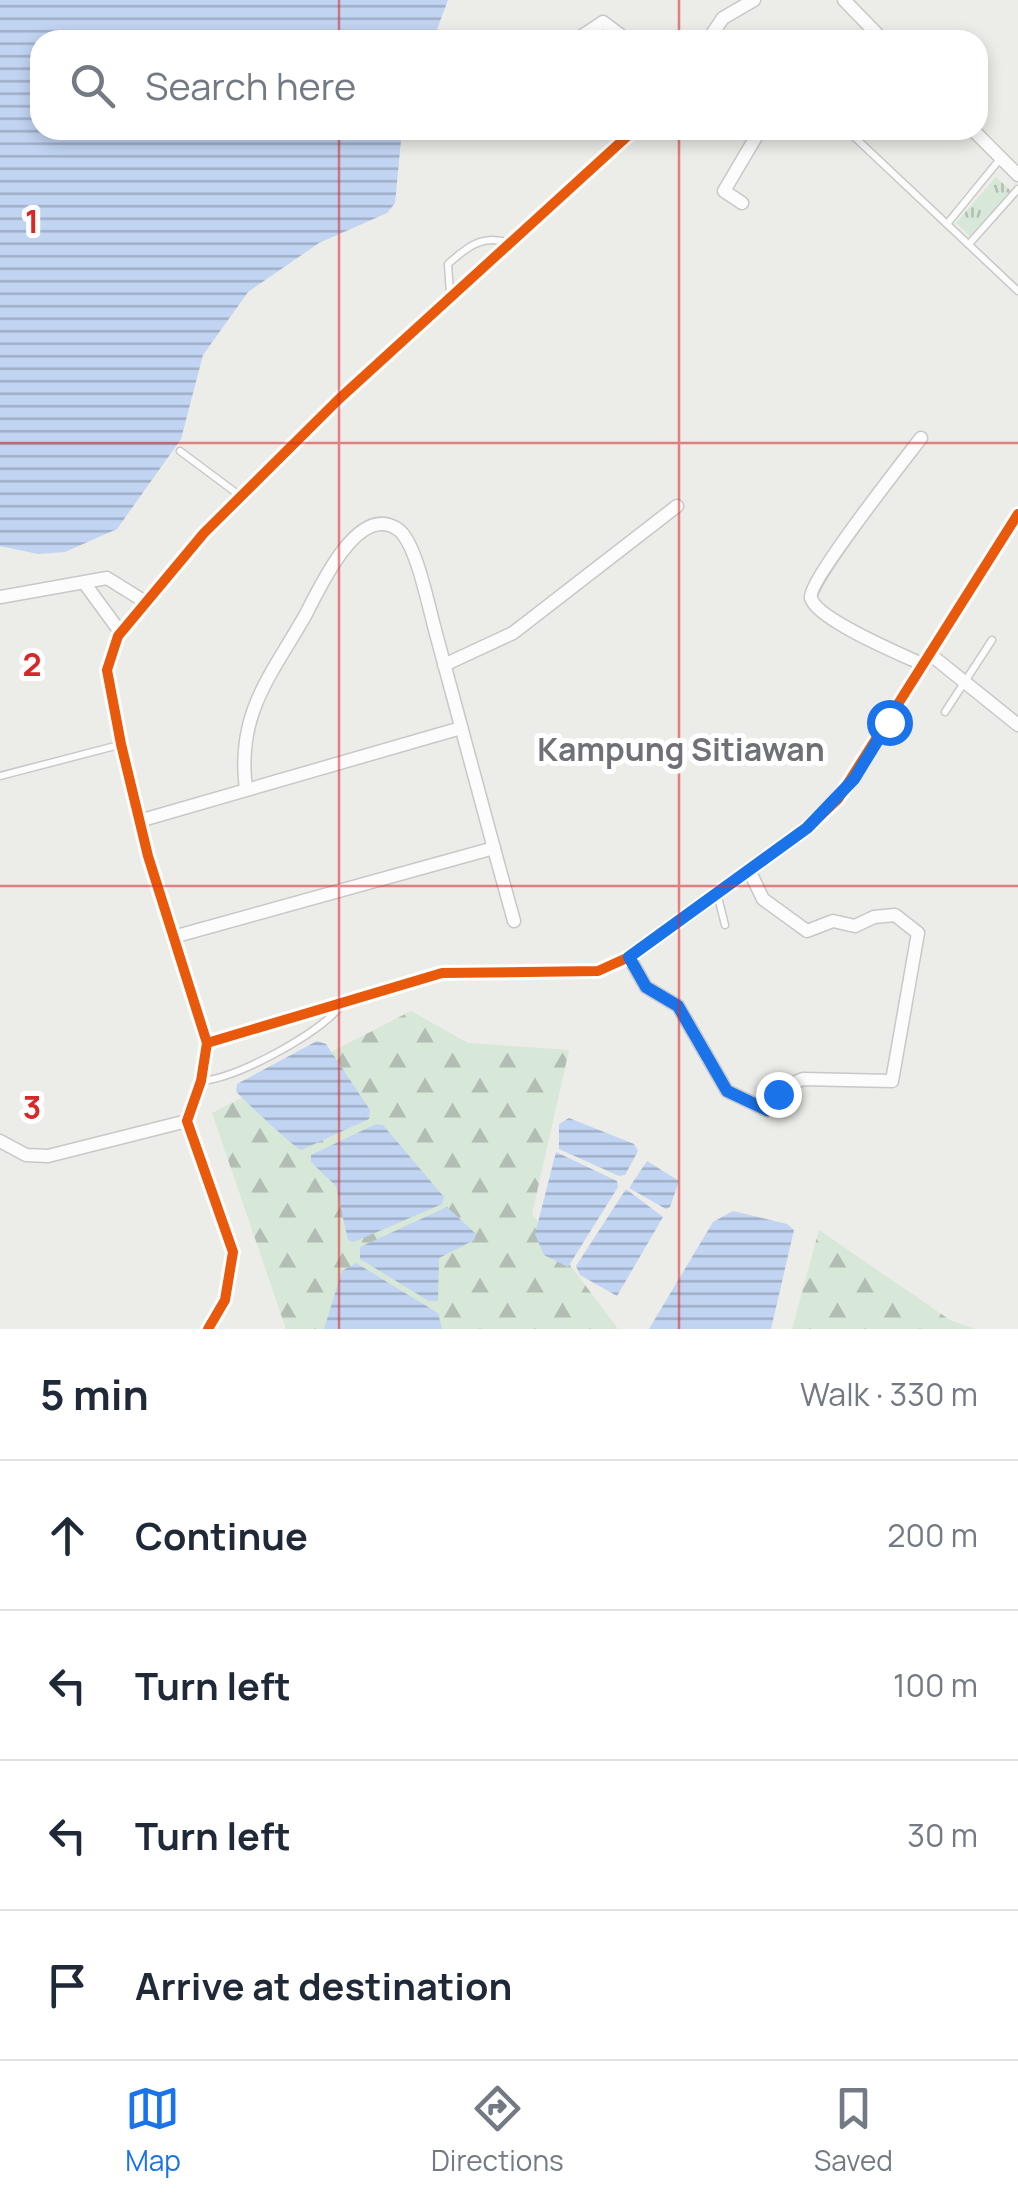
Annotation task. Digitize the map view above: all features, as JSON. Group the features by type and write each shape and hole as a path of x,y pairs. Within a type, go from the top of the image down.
{"street":[{"path":"716,30 724,18 754,0"},
{"path":"844,0 873,30"},
{"path":"592,30 604,22 614,30"},
{"path":"208,1329 216,1320 228,1288 233,1252 187,1121 208,1043 140,821 107,670 121,633 241,496 338,399 623,140"},
{"path":"742,203 724,191 754,140"},
{"path":"983,140 1018,175"},
{"path":"921,438 822,569 811,598 830,616 928,660 964,682 1018,726"},
{"path":"444,665 513,633 676,506"},
{"path":"208,1043 442,973 598,971 629,957 838,799 1018,514"},
{"path":"246,789 242,758 252,707 330,568 363,530 381,524 403,533 444,665 514,921"},
{"path":"0,597 108,578 146,604"},
{"path":"85,584 121,633"},
{"path":"140,821 461,728"},
{"path":"174,937 494,848"},
{"path":"629,957 646,987 678,1006 727,1091 750,1106 767,1110 786,1086 802,1078 892,1081 918,934 895,915 874,917 856,926 833,922 807,930 764,899 749,870"},
{"path":"0,1140 26,1155 48,1156 187,1121"}],"lane":[{"path":"858,140 1018,290"},
{"path":"947,224 1001,158"},
{"path":"969,244 1018,188"},
{"path":"451,300 448,264 476,241 512,243"},
{"path":"180,451 241,496"},
{"path":"945,712 992,640"},
{"path":"0,776 121,744"},
{"path":"717,893 724,925"},
{"path":"201,1080 225,1079 312,1030 344,1002"}],"green space":[{"path":"996,177 1011,191 970,236 956,223"},
{"path":"411,1011 468,1043 569,1050 532,1214 618,1329 286,1329 212,1113"},
{"path":"819,1230 950,1320 975,1329 792,1329"}],"water":[{"path":"0,0 448,0 437,30 30,30 30,140 401,140 395,203 387,213 319,243 248,292 203,355 181,439 117,529 65,552 38,554 0,546"},
{"path":"317,1041 326,1044 370,1110 369,1119 301,1150 236,1091 237,1084"},
{"path":"569,1118 634,1144 638,1151 625,1175 619,1176 559,1149 559,1124"},
{"path":"376,1124 383,1125 444,1197 442,1204 354,1242 348,1240 336,1186 311,1162 311,1155"},
{"path":"556,1152 617,1181 618,1187 568,1267 544,1255 535,1234"},
{"path":"647,1161 679,1181 666,1209 629,1188"},
{"path":"626,1189 663,1217 617,1296 580,1275 576,1266"},
{"path":"447,1207 476,1234 474,1240 439,1258 438,1301 429,1301 360,1259 360,1247"},
{"path":"733,1211 787,1224 794,1230 771,1329 649,1329 713,1222"},
{"path":"356,1263 438,1313 442,1329 324,1329 342,1271"}],"cycle path":[{"path":"207,1043 148,856 121,744 107,670 118,636 204,533 339,399 623,140"},
{"path":"208,1329 225,1300 233,1252 187,1121 201,1081 207,1043 442,973 598,971 629,957 807,828 838,799 1018,514"}],"district":[{"name":"Kampung Sitiawan","path":"681,749"}],"route":[{"path":"778,1094 767,1110 761,1111 732,1097 678,1006 646,987 629,957 807,828 854,779 889,722"}]}
